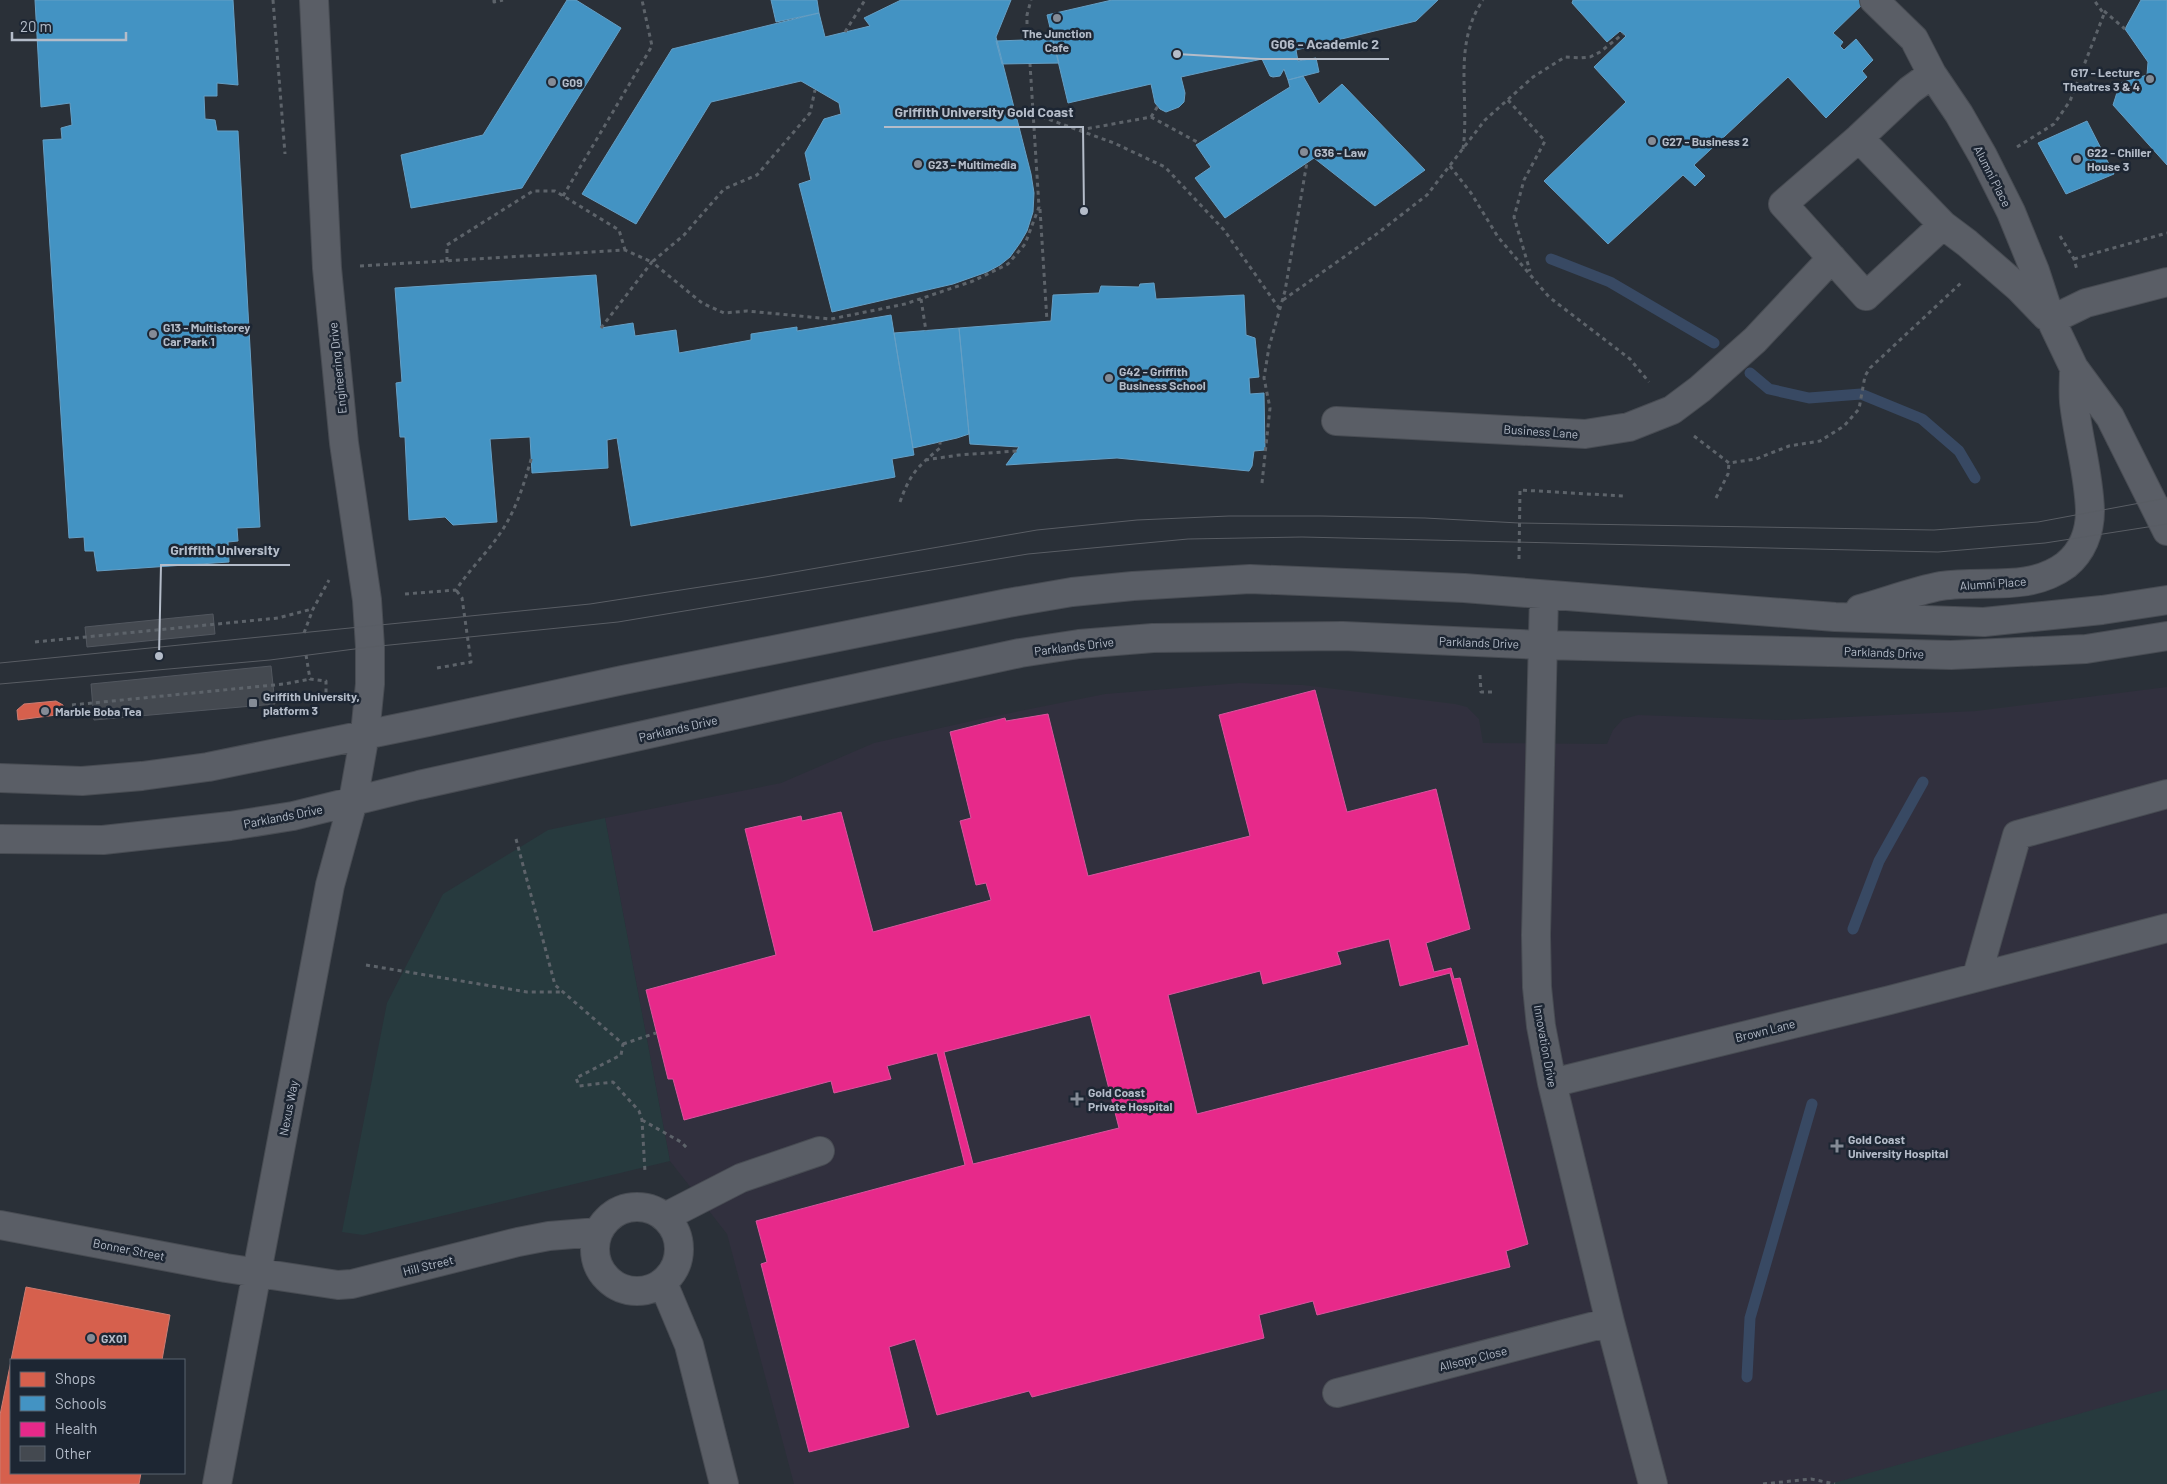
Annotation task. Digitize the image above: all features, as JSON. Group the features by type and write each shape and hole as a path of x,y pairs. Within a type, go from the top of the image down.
{"street":[{"name":"Engineering Drive","path":"314,0 327,268 344,443 367,600 370,684 365,734"},
{"name":"Alumni Place","path":"1874,0 1914,40 1932,74 1969,131 2011,212 2035,271 2051,320 2074,368 2110,417 2167,531"},
{"path":"1932,74 1910,90 1859,138 1783,204 1866,296 1943,225"},
{"path":"1859,138 1943,225 2020,289 2051,320 2086,304 2167,282"},
{"name":"Business Lane","path":"1336,421 1585,434 1629,427 1672,410 1700,389 1755,340 1832,258"},
{"name":"Alumni Place","path":"1834,617 1941,586 2010,584 2042,578 2056,572 2070,562 2079,552 2085,538 2090,513 2089,488 2074,402 2074,368"},
{"path":"0,778 82,781 142,776 208,767 1008,602 1072,592 1133,586 1250,579 1464,588 1834,617 1984,622 2102,610 2167,600"},
{"name":"Innovation Drive","path":"1544,595 1536,987 1552,1083 1610,1322 1653,1484"},
{"name":"Parklands Drive","path":"0,839 103,840 161,835 293,816 419,784 788,703 1020,653 1080,644 1153,638 1343,636 1543,645 1951,655 2086,649 2167,636"},
{"name":"Nexus Way","path":"218,1484 330,886 353,801 365,734"},
{"path":"1976,976 2017,835 2167,794"},
{"name":"Brown Lane","path":"1552,1083 1890,1000 1976,976 2167,928"},
{"path":"665,1217 741,1178 820,1151"},
{"path":"638,1206 652,1209 665,1217 674,1227 679,1241 679,1255 674,1269 663,1283 650,1290 634,1292 619,1288 607,1280 600,1272 595,1258 595,1243 598,1232 606,1220 619,1211 638,1206"},
{"name":"Bonner Street","path":"0,1225 257,1273"},
{"name":"Hill Street","path":"257,1273 338,1285 352,1284 518,1242 549,1236 598,1232"},
{"path":"663,1283 689,1345 724,1484"},
{"name":"Allsopp Close","path":"1337,1393 1610,1322"}],"path":[{"path":"494,0 494,2 503,0"},
{"path":"563,196 652,46 642,0"},
{"path":"845,32 865,0"},
{"path":"1027,40 1027,15 1031,0"},
{"path":"1462,150 1465,123 1464,62 1466,35 1475,12 1483,0"},
{"path":"2010,152 2054,124 2070,101 2104,14 2094,0"},
{"path":"2100,8 2125,29"},
{"path":"1283,300 1378,233 1427,195 1485,120 1533,77 1565,56 1590,57 1600,52 1623,34"},
{"path":"1030,64 1047,321"},
{"path":"601,328 652,262 684,235 724,189 757,175 810,113 815,90"},
{"path":"1508,100 1545,141 1524,180 1514,217 1531,274"},
{"path":"1151,117 1158,106"},
{"path":"1034,114 1114,143 1165,167 1224,230 1281,311"},
{"path":"1080,130 1151,117 1199,143"},
{"path":"1262,483 1270,408 1264,378 1269,347 1281,311 1307,162"},
{"path":"1450,166 1471,193 1498,237 1549,297 1630,359 1654,387"},
{"path":"447,260 447,245 533,191 555,191 619,230 624,250"},
{"path":"354,266 624,250 652,262 702,303 724,313 747,311 831,319 922,299 973,281 1008,264 1025,244 1040,207"},
{"path":"2074,260 2167,233"},
{"path":"1690,433 1729,463 1756,459 1789,446 1820,441 1844,426 1859,409 1864,382 1870,368 1967,278"},
{"path":"922,299 926,331"},
{"path":"900,502 908,480 925,460 940,448 940,442"},
{"path":"925,460 959,455 1016,451"},
{"path":"405,594 456,590 499,536 511,516 532,456"},
{"path":"1716,498 1728,474 1729,463"},
{"path":"1519,565 1520,490 1622,496"},
{"path":"437,668 471,662 462,598 456,590"},
{"path":"35,642 278,618 313,609 304,633"},
{"path":"306,655 310,679"},
{"path":"1480,672 1481,692 1494,692"},
{"path":"72,705 284,684 310,679 326,681 326,701"},
{"path":"516,839 555,985 623,1044"},
{"path":"366,965 527,992 563,992"},
{"path":"623,1044 656,1033"},
{"path":"623,1044 621,1055 576,1078 579,1086 613,1082 639,1111 642,1120 645,1172"},
{"path":"642,1120 681,1142 688,1149"},
{"path":"1763,1484 1811,1479 1835,1484"}],"shaded area":[{"path":"1240,683 1303,685 1455,704 1467,707 1479,719 1483,743 1607,744 1613,730 1623,719 1638,715 1783,720 1976,711 2167,687 2167,1484 794,1484 727,1234 670,1161 605,818 781,783 874,743 985,718 1105,694"}],"green space":[{"path":"605,818 670,1161 363,1235 342,1232 387,1003 443,894 548,830"},
{"path":"2167,1389 2167,1484 1830,1484"}],"building: Shops":[{"path":"56,701 63,705 64,714 18,720 17,710 24,704"},
{"name":"GX01","path":"26,1287 170,1315 162,1359 11,1359"},
{"path":"10,1366 10,1474 141,1474 139,1484 0,1484 0,1415"}],"building: Schools":[{"name":"G13 - Multistorey Car Park 1","path":"35,0 233,0 238,85 217,83 217,96 204,96 205,119 215,120 217,131 238,131 260,527 237,528 238,541 228,542 229,562 97,571 94,551 85,551 84,537 69,538 43,140 62,139 61,128 72,125 70,103 41,107"},
{"name":"G09","path":"567,0 576,0 621,28 522,188 411,208 401,155 483,135"},
{"path":"771,0 817,0 819,13 776,22"},
{"name":"G23 - Multimedia","path":"901,0 1011,0 996,37 1031,174 1034,193 1033,212 1027,231 1010,257 1000,265 987,272 953,284 832,312 799,184 811,180 805,153 824,119 841,114 839,103 801,81 711,102 636,224 582,194 672,49 819,13 825,37 870,26 864,18"},
{"path":"1112,0 1438,0 1416,21 1296,50 1298,61 1316,58 1319,72 1288,80 1284,69 1280,76 1273,77 1270,76 1262,59 1181,77 1185,93 1184,102 1179,107 1166,112 1155,103 1151,84 1068,103 1047,15"},
{"name":"G27 - Business 2","path":"1573,0 1867,0 1833,33 1843,42 1840,46 1844,50 1856,39 1873,60 1862,71 1867,77 1826,118 1788,77 1694,165 1705,176 1695,186 1683,175 1608,244 1544,181 1626,102 1594,67 1626,36 1620,31 1607,42 1572,3"},
{"name":"G17 - Lecture Theatres 3 & 4","path":"2141,0 2167,0 2167,165 2113,105 2120,83 2147,75 2148,62 2125,29"},
{"path":"1053,39 1059,63 1002,64 996,41"},
{"name":"G36 - Law","path":"1303,76 1319,104 1342,84 1425,170 1375,206 1314,158 1225,218 1195,178 1211,167 1196,145 1290,87 1288,80"},
{"name":"G22 - Chiller House 3","path":"2087,121 2114,174 2066,194 2038,143"},
{"path":"596,275 601,328 633,323 635,336 676,330 679,353 751,340 751,334 797,327 797,331 891,315 914,455 892,459 895,477 631,526 617,438 607,440 608,468 532,473 530,437 490,439 497,522 453,525 445,517 409,520 405,437 400,437 396,383 402,382 395,288"},
{"name":"G42 - Griffith Business School","path":"1154,283 1156,299 1244,295 1246,335 1255,338 1259,377 1249,378 1250,394 1264,393 1265,450 1254,451 1252,466 1249,471 1117,458 1006,465 1019,447 970,444 959,328 1051,321 1053,295 1099,293 1101,286 1139,287 1140,284"},
{"path":"959,328 969,434 913,448 894,333"}],"building: Health":[{"path":"1315,690 1347,812 1436,789 1470,929 1426,943 1434,972 1451,968 1454,979 1460,978 1528,1244 1506,1251 1510,1267 1317,1315 1313,1301 1259,1315 1264,1338 1032,1397 1029,1391 937,1415 915,1339 889,1347 909,1427 809,1452 761,1264 767,1262 756,1221 965,1165 937,1053 887,1066 891,1079 834,1093 831,1081 684,1120 673,1079 668,1079 646,990 776,955 745,829 801,816 802,821 841,812 873,932 991,900 986,883 976,885 960,821 971,818 950,732 1005,718 1006,721 1048,714 1088,876 1250,836 1219,715","holes":["1389,939 1400,986 1450,973 1469,1045 1197,1114 1168,995 1260,971 1263,984 1341,964 1337,952","1090,1015 1119,1128 973,1164 944,1052"]}],"building: Other":[{"path":"213,614 215,634 87,647 85,627"},
{"path":"271,666 275,704 94,720 91,684"}],"waterway":[{"path":"1551,259 1610,282 1714,343"},
{"path":"1750,373 1769,389 1809,398 1861,394 1922,419 1959,451 1975,478"},
{"path":"1853,929 1879,861 1923,782"},
{"path":"1747,1377 1750,1318 1812,1104"}],"tram line":[{"path":"0,663 590,604 765,577 1037,530 1137,520 1229,516 1321,516 1425,518 1519,523 1934,530 2038,522 2167,498"},
{"path":"0,684 270,660 370,647 618,622 1028,554 1188,539 1302,537 1938,552 2045,543 2167,524"}],"place":[{"name":"The Junction Cafe","path":"1057,18"},
{"name":"G06 - Academic 2","path":"1177,54"},
{"name":"G17 - Lecture Theatres 3 & 4","path":"2150,79"},
{"name":"G09","path":"552,82"},
{"name":"G27 - Business 2","path":"1652,141"},
{"name":"G36 - Law","path":"1304,152"},
{"name":"G22 - Chiller House 3","path":"2077,159"},
{"name":"G23 - Multimedia","path":"918,164"},
{"name":"Griffith University Gold Coast","path":"1084,211"},
{"name":"G13 - Multistorey Car Park 1","path":"153,334"},
{"name":"G42 - Griffith Business School","path":"1109,378"},
{"name":"Griffith University","path":"159,656"},
{"name":"Griffith University, platform 3","path":"253,703"},
{"name":"Marble Boba Tea","path":"45,711"},
{"name":"Gold Coast Private Hospital","path":"1077,1099"},
{"name":"Gold Coast University Hospital","path":"1837,1146"},
{"name":"GX01","path":"91,1338"}]}
